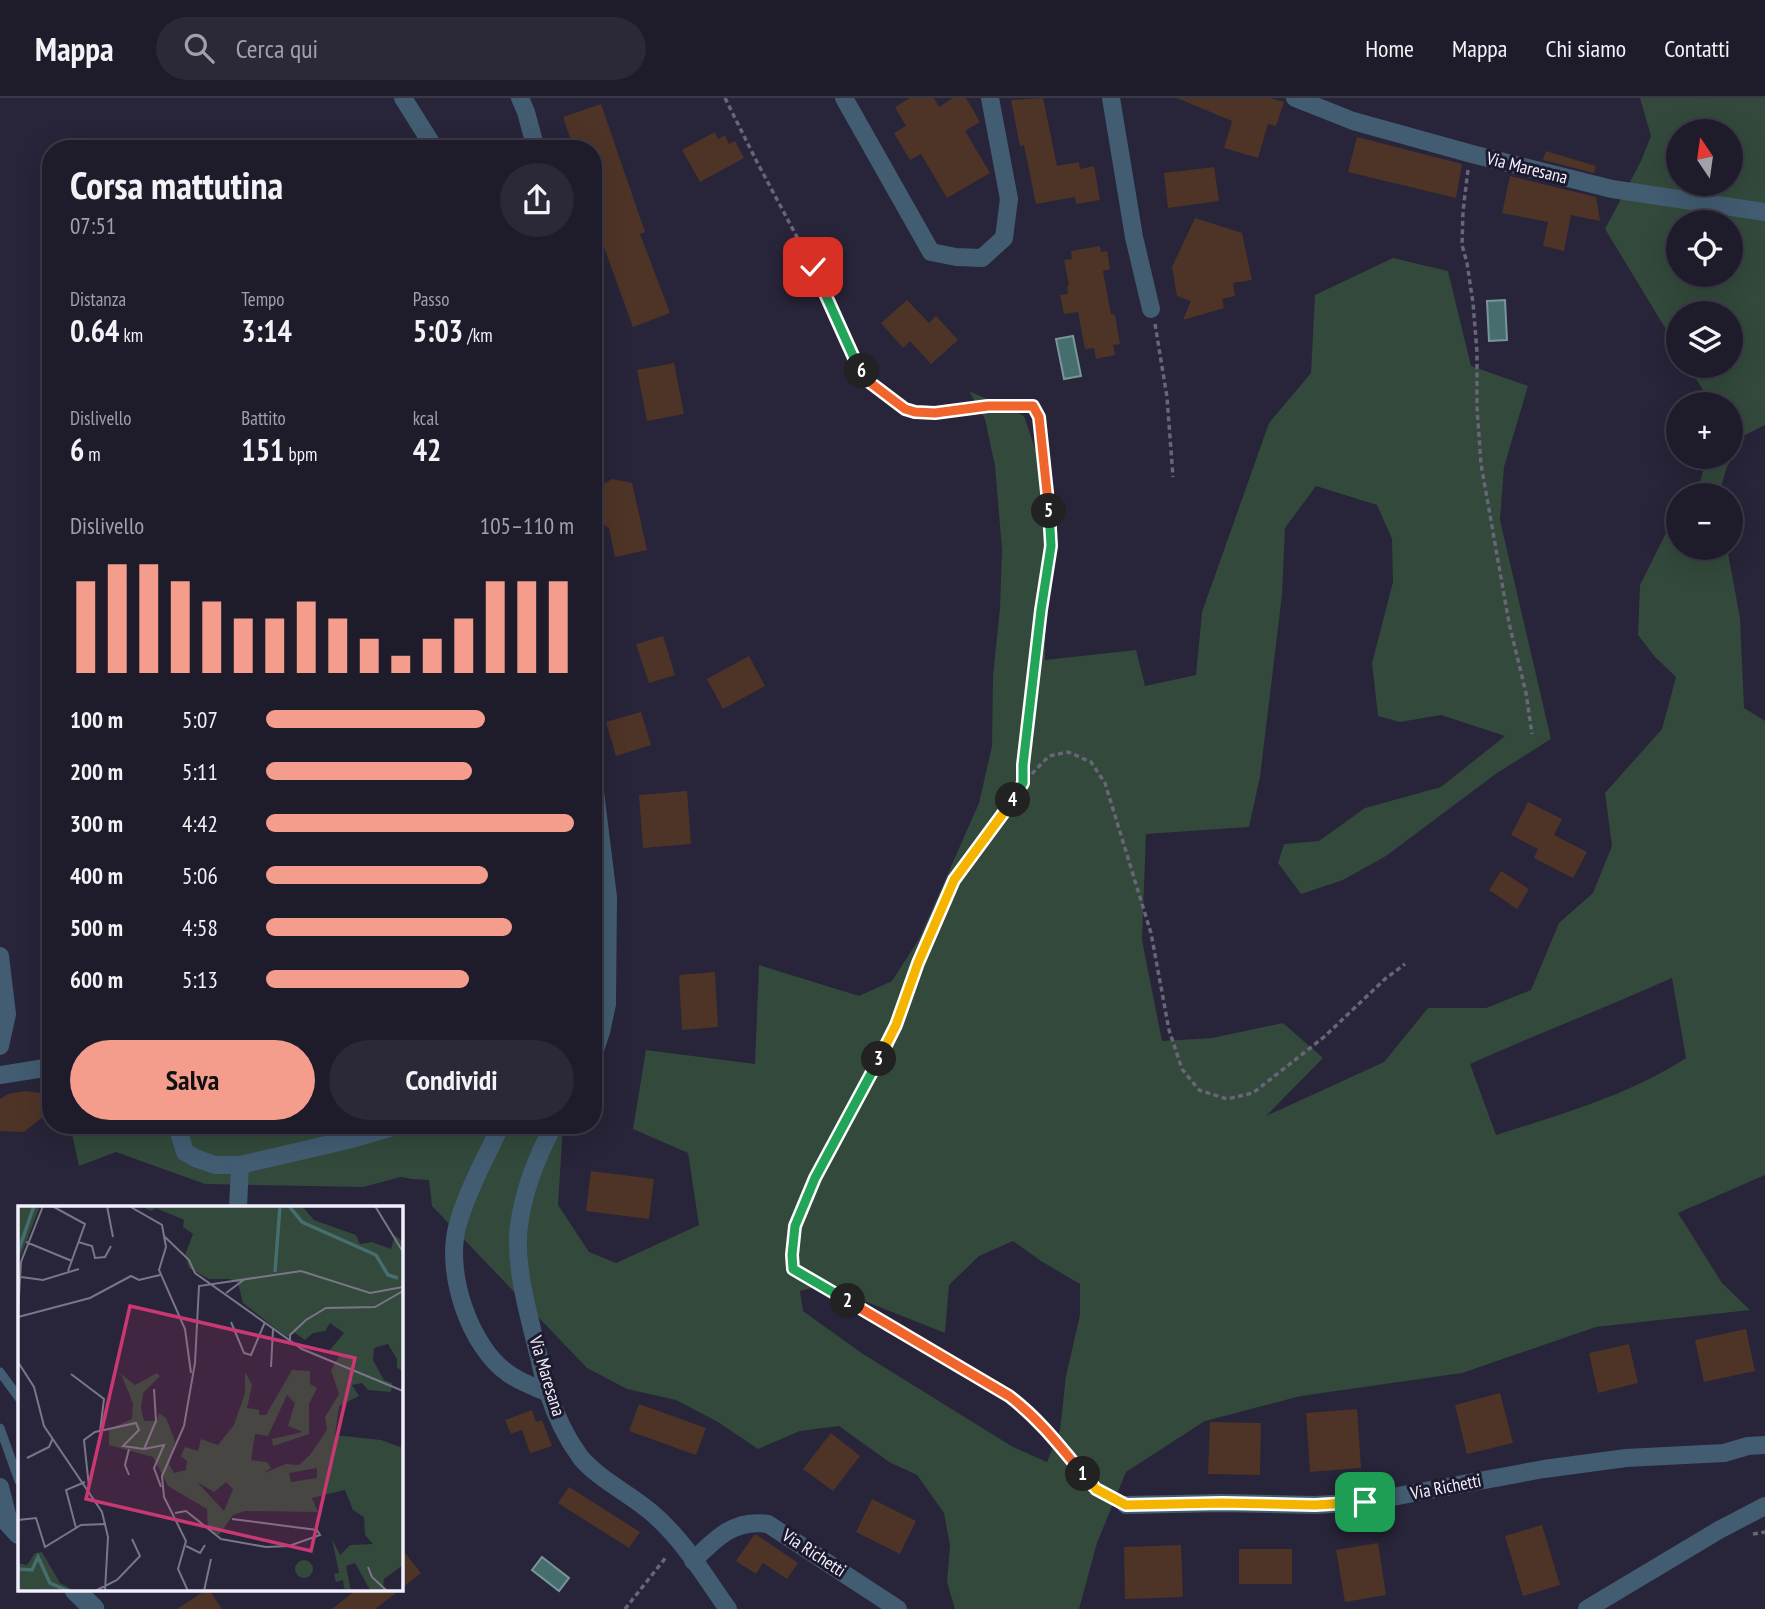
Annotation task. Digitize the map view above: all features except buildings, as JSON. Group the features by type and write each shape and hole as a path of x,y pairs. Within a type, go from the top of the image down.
{"street":[{"path":"403,98 429,140"},
{"path":"520,98 533,140"},
{"path":"844,98 931,252 982,258 1003,238 1009,199 990,98"},
{"path":"1111,98 1133,237 1151,309"},
{"name":"Via Maresana","path":"1295,98 1353,121 1472,155 1612,189 1765,212"},
{"path":"602,849 608,897 607,1004 602,1027"},
{"path":"0,956 7,1014 0,1046"},
{"path":"0,1075 42,1068"},
{"path":"180,1134 185,1152 215,1165 240,1165 346,1134"},
{"path":"496,1134 470,1190 457,1227 454,1258 459,1290 477,1338 493,1360 509,1375 548,1393"},
{"name":"Via Maresana","path":"549,1134 528,1184 519,1227 520,1267 548,1393 564,1429 586,1462 655,1516 679,1542 728,1609"},
{"path":"238,1206 240,1165"},
{"name":"Via Richetti","path":"1126,1505 1315,1505 1365,1502 1544,1469 1626,1458 1724,1453 1748,1446 1765,1445"},
{"path":"1,1489 9,1523"},
{"path":"1587,1609 1719,1530 1765,1506"},
{"name":"Via Richetti","path":"693,1561 713,1541 729,1530 754,1522 768,1524 898,1609"},
{"path":"77,1592 94,1609"}],"lane":[{"path":"0,1372 18,1397"},
{"path":"0,1428 18,1479"},
{"path":"1,1489 18,1482"}],"path":[{"path":"725,98 813,267 855,360 868,381 905,409 915,412 935,413 988,406 1033,406 1039,417 1048,489 1051,546 1041,610 1023,783"},
{"path":"1472,155 1466,182 1462,245 1473,303 1480,464 1509,623 1527,693 1532,734"},
{"path":"1151,309 1162,357 1173,477"},
{"path":"1126,1505 1096,1489 1048,1431 1029,1411 1009,1396 793,1269 795,1226 810,1190 896,1025 918,963 954,880 1009,808 1023,783 1049,756 1068,752 1091,762 1105,783 1151,933 1169,1030 1182,1069 1199,1090 1227,1099 1253,1093 1324,1037 1385,979 1405,964"},
{"path":"625,1609 679,1542"}],"shaded area":[{"path":"1640,98 1765,98 1765,425 1743,436 1743,392 1703,392 1696,378 1743,378 1743,301 1666,301 1666,329 1605,229 1641,161 1651,136"},
{"path":"1393,258 1448,271 1471,366 1528,386 1504,467 1500,520 1551,739 1497,773 1386,856 1343,880 1301,894 1278,863 1284,844 1319,841 1365,808 1441,787 1505,736 1441,715 1400,722 1378,716 1372,663 1393,582 1392,539 1377,505 1316,486 1285,528 1282,595 1260,777 1249,827 1146,834 1142,940 1162,1041 1212,1038 1283,1023 1323,1058 1266,1116 1384,1062 1428,1008 1486,1008 1531,990 1559,923 1593,893 1612,846 1605,793 1662,729 1676,677 1655,657 1638,635 1640,585 1666,533 1666,560 1729,560 1740,618 1744,708 1765,721 1765,1175 1678,1213 1722,1283 1750,1310 1596,1327 1462,1373 1301,1396 1205,1421 1126,1472 1097,1543 1079,1609 955,1609 947,1582 950,1545 944,1513 917,1475 889,1462 839,1426 800,1431 758,1449 718,1422 676,1400 627,1389 587,1368 432,1206 429,1180 401,1177 363,1187 205,1184 116,1152 79,1166 72,1134 562,1134 558,1205 589,1252 616,1263 699,1225 688,1153 633,1129 646,1050 755,1064 759,965 859,996 892,981 919,939 979,803 992,746 993,676 1000,608 1002,550 995,466 985,419 969,391 1024,416 1043,472 1046,553 1045,660 1136,650 1145,686 1196,675 1202,612 1269,423 1311,373 1315,295","holes":["1672,978 1686,1058 1618,1093 1496,1135 1470,1064","1013,1241 1080,1284 1080,1315 1066,1376 1060,1430 1047,1462 1013,1447 863,1354 803,1311 800,1291 824,1285 945,1333 949,1285 979,1256"]},
{"path":"1505,300 1507,340 1489,341 1487,301"},
{"path":"1073,336 1081,376 1064,379 1056,339"},
{"path":"1704,469 1726,469 1722,483 1700,483"},
{"path":"542,1557 569,1578 559,1591 532,1570"}],"route":[{"path":"813,267 855,360 868,381 905,409 935,413 988,406 1033,406 1039,417 1048,489 1051,546 1041,610 1023,783 1009,808 954,880 918,963 896,1025 815,1178 795,1226 793,1269 1009,1396 1029,1411 1048,1431 1096,1489 1126,1505 1315,1505 1365,1502"}]}
